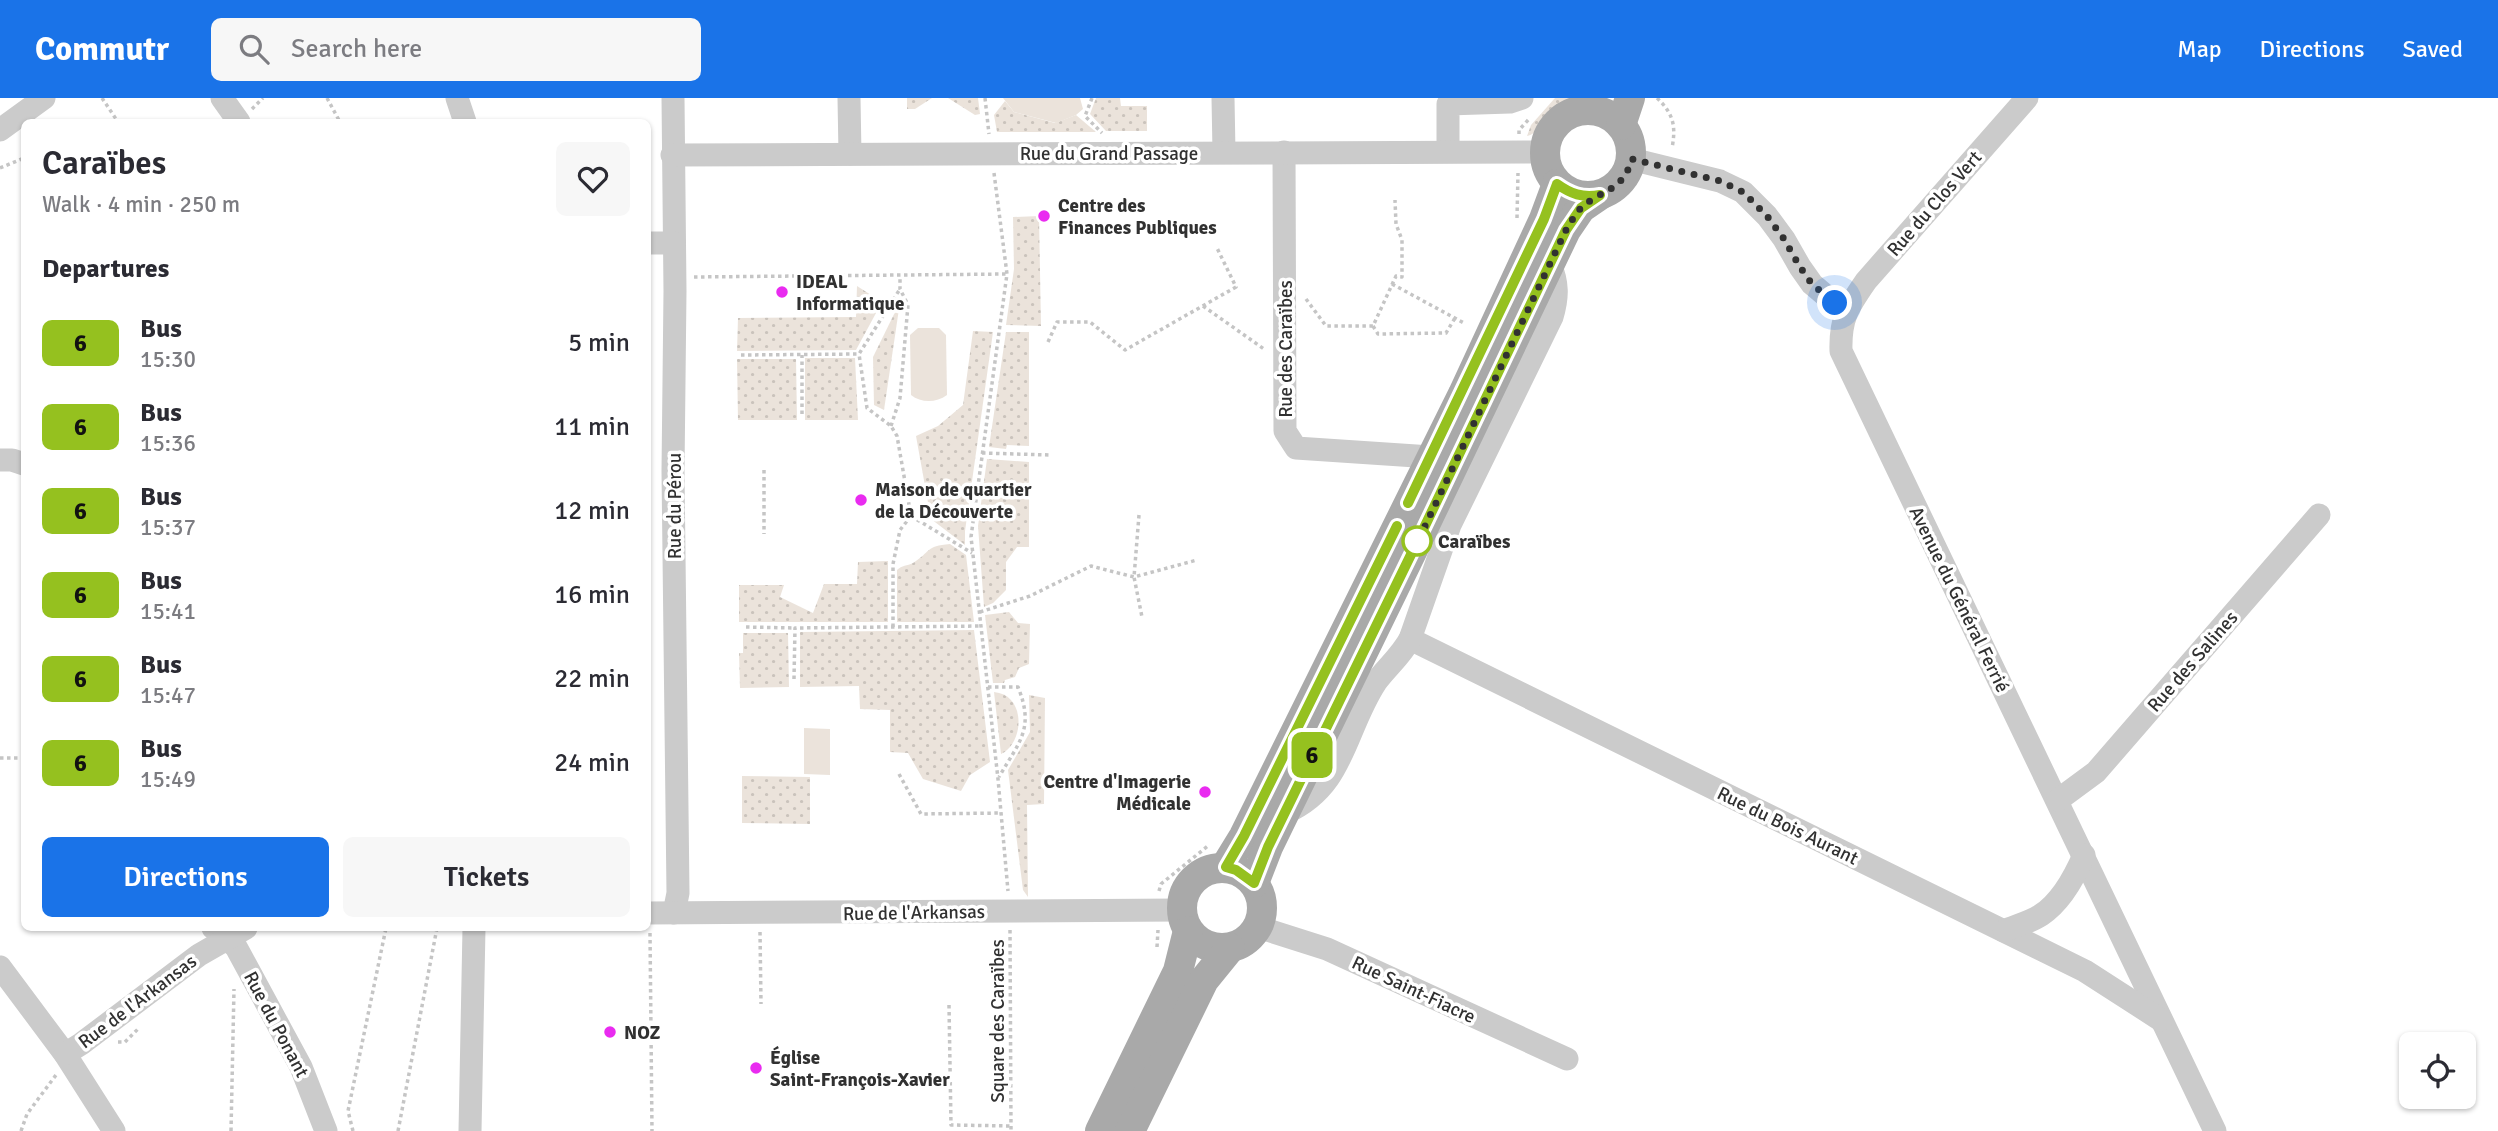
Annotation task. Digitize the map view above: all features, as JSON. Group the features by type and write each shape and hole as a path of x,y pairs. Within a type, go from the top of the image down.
{"main road":[{"path":"1254,883 1285,813 1566,230 1581,208 1621,182 1628,172 1632,147 1626,112 1608,115 1595,104 1565,116 1548,138 1545,152 1546,163 1557,184 1579,196 1600,195"},
{"path":"1226,867 1244,836 1431,457 1544,219 1557,184"},
{"path":"1100,1131 1178,971 1185,920 1186,887 1203,872 1226,867 1236,870 1254,883 1262,900 1258,927 1246,940 1230,948 1204,980 1130,1131"},
{"path":"1185,920 1206,945 1230,948"}],"street":[{"path":"0,130 44,98"},
{"path":"222,98 237,119"},
{"name":"Rue du Pérou","path":"673,98 677,893 674,913"},
{"path":"849,98 849,154"},
{"path":"1223,98 1224,152"},
{"path":"1448,151 1448,104 1510,102 1522,98"},
{"name":"Rue du Clos Vert","path":"1845,312 1866,281 2027,98"},
{"name":"Rue des Caraïbes","path":"1284,152 1285,431 1296,448 1431,457"},
{"name":"Rue du Grand Passage","path":"672,155 1545,152"},
{"path":"1632,159 1720,181 1743,192 1767,216 1812,284 1845,312"},
{"path":"651,243 674,243"},
{"path":"1285,813 1304,805 1321,788 1333,771 1376,683 1403,653 1410,639 1450,525 1552,317 1558,298 1550,264"},
{"name":"Avenue du Général Ferrié","path":"1845,312 1841,351 1847,366 2215,1131"},
{"path":"0,460 12,460 21,464"},
{"name":"Rue des Salines","path":"2058,800 2096,772 2319,515"},
{"name":"Rue du Bois Aurant","path":"1410,639 2085,971 2161,1020"},
{"path":"2004,931 2040,916 2057,901 2084,855"},
{"name":"Rue de l'Arkansas","path":"651,913 1010,911 1185,920"},
{"name":"Rue Saint-Fiacre","path":"1258,927 1327,949 1567,1059"},
{"path":"470,1131 474,931"},
{"name":"Rue de l'Arkansas","path":"67,1057 219,933"},
{"name":"Rue du Ponant","path":"219,933 236,947 301,1067 326,1131"},
{"path":"0,967 67,1057 114,1131"}],"path":[{"path":"102,98 116,119"},
{"path":"327,98 338,119"},
{"name":"Square des Caraïbes","path":"985,98 1007,274 971,537 1010,911 1012,1128"},
{"path":"1091,98 1085,116 1103,134"},
{"path":"1659,98 1670,114 1675,130 1672,157"},
{"path":"0,168 21,159"},
{"path":"1373,326 1396,276 1402,277 1402,240 1396,224 1395,200"},
{"path":"1048,342 1056,322 1090,322 1125,350 1236,287 1217,248"},
{"path":"675,277 1007,274"},
{"path":"891,426 900,398 908,305 900,289 900,276"},
{"path":"1392,284 1464,323"},
{"path":"893,628 893,564 900,530 911,516 897,436 891,426 867,408 859,355 900,289"},
{"path":"1305,299 1326,327 1373,326"},
{"path":"1203,306 1265,350"},
{"path":"1373,326 1378,334 1447,333 1455,318"},
{"path":"741,355 859,355"},
{"path":"802,355 802,414"},
{"path":"982,453 1050,454"},
{"path":"764,470 764,534"},
{"path":"1139,515 1134,577 1142,617"},
{"path":"911,516 973,554"},
{"path":"980,612 1030,596 1091,566 1134,577 1197,560"},
{"path":"746,627 981,626"},
{"path":"794,679 795,628"},
{"path":"988,687 1018,687 1024,702 1026,731 998,779"},
{"path":"0,758 21,758"},
{"path":"899,774 921,814 1001,813"},
{"path":"760,912 761,1004"},
{"path":"353,1131 348,1111 385,931"},
{"path":"398,1131 436,931"},
{"path":"649,931 652,1131"},
{"path":"231,1131 234,979"},
{"path":"949,1005 951,1125 1012,1128"},
{"path":"20,1131 27,1114 67,1057"}],"shaded area":[{"path":"907,98 932,98 915,109 907,109"},
{"path":"948,98 978,98 980,114 975,115"},
{"path":"1003,98 1080,98 1083,109 1076,115 1056,123 1014,112"},
{"path":"1096,98 1120,98 1121,106 1147,106 1147,131 1106,131 1090,114"},
{"path":"1555,98 1578,98 1555,110 1537,130 1527,136 1531,125"},
{"path":"1005,101 1014,112 1055,123 1076,115 1096,132 997,132 994,115"},
{"path":"1039,216 1041,326 1006,325 1014,269 1013,217"},
{"path":"857,286 882,302 856,350 737,351 738,318 856,317"},
{"path":"900,302 884,410 874,405 873,357"},
{"path":"918,328 939,328 946,335 947,395 938,400 924,401 911,395 910,335"},
{"path":"973,331 993,332 965,545 931,519 916,436 938,426 963,405"},
{"path":"1006,332 1029,332 1029,446 1007,445 1006,449 989,447"},
{"path":"805,358 855,358 858,420 805,420"},
{"path":"737,359 796,359 797,420 738,420"},
{"path":"987,459 1029,462 1029,547 1017,547 1006,562 1006,590 993,603 984,607 978,526"},
{"path":"950,544 966,555 974,622 897,622 897,570 913,563 932,548"},
{"path":"888,561 888,622 739,622 739,585 784,585 780,597 813,613 824,584 857,584 858,562"},
{"path":"1009,612 1018,623 1030,624 1029,664 1019,668 1015,677 1005,680 1004,683 993,683 985,615"},
{"path":"974,630 990,762 970,775 961,791 923,779 908,753 890,752 890,710 860,709 859,686 800,687 800,632"},
{"path":"743,633 788,633 789,687 740,688 739,653 743,653"},
{"path":"994,692 1005,695 1017,710 1018,731 1009,749 1001,754"},
{"path":"1029,695 1045,698 1044,804 1027,805 1028,897 1023,890 1008,770 1030,732"},
{"path":"804,728 830,729 830,775 804,774"},
{"path":"742,776 810,777 810,824 742,823"}],"bus line":[{"name":"6","path":"1397,526 1244,836 1226,867 1246,875 1254,883 1268,847 1566,230 1581,208 1600,195 1579,196 1557,184 1544,219 1463,394 1408,503"}],"place":[{"name":"Centre des Finances Publiques","path":"1044,216"},
{"name":"IDEAL Informatique","path":"782,292"},
{"name":"Maison de quartier de la Découverte","path":"861,500"},
{"name":"Caraïbes","path":"1417,541"},
{"name":"Centre d'Imagerie Médicale","path":"1205,792"},
{"name":"NOZ","path":"610,1032"},
{"name":"Église Saint-François-Xavier","path":"756,1068"}],"route":[{"path":"1417,541 1416,545 1566,230 1581,208 1621,182 1632,159 1720,181 1743,192 1767,216 1812,284 1835,303"}]}
